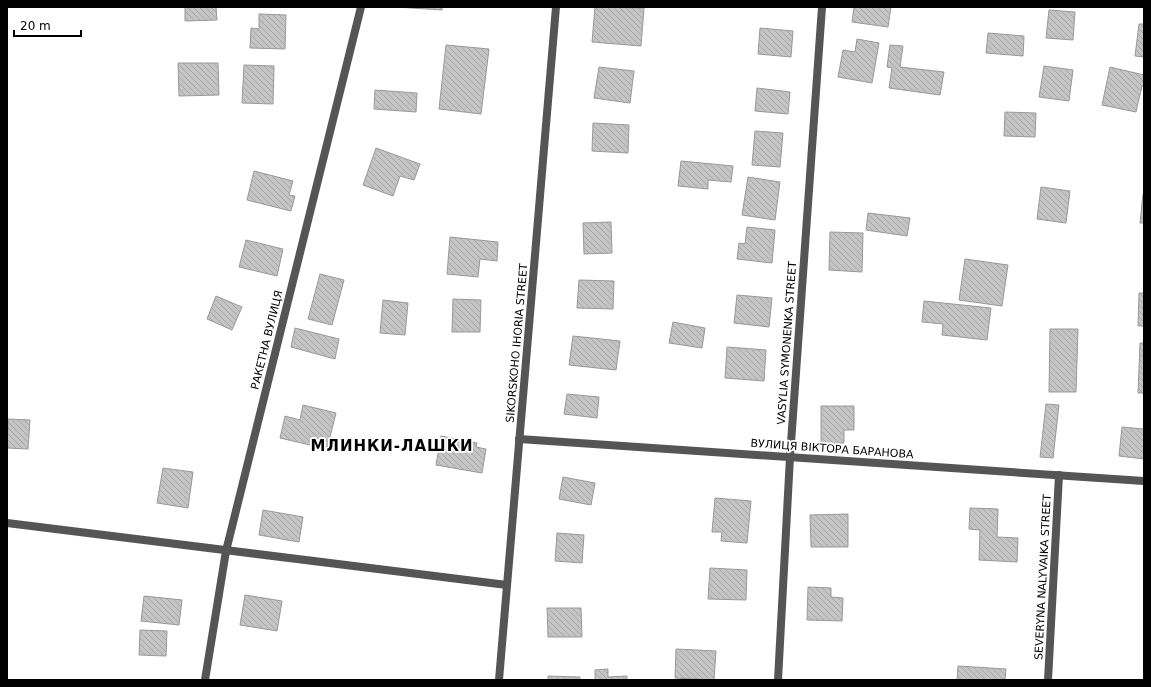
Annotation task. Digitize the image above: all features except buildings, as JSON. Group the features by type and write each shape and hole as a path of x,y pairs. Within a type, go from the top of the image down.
{"street":[{"name":"РАКЕТНА ВУЛИЦЯ","path":"205,680 226,551 361,7"},
{"name":"SIKORSKOHO IHORIA STREET","path":"499,680 556,7"},
{"name":"VASYLIA SYMONENKA STREET","path":"778,680 790,457 822,7"},
{"name":"ВУЛИЦЯ ВІКТОРА БАРАНОВА","path":"519,439 1144,481"},
{"name":"SEVERYNA NALYVAIKA STREET","path":"1048,680 1059,475"},
{"path":"7,523 507,585"}],"district":[{"name":"МЛИНКИ-ЛАШКИ","path":"392,446"}]}
